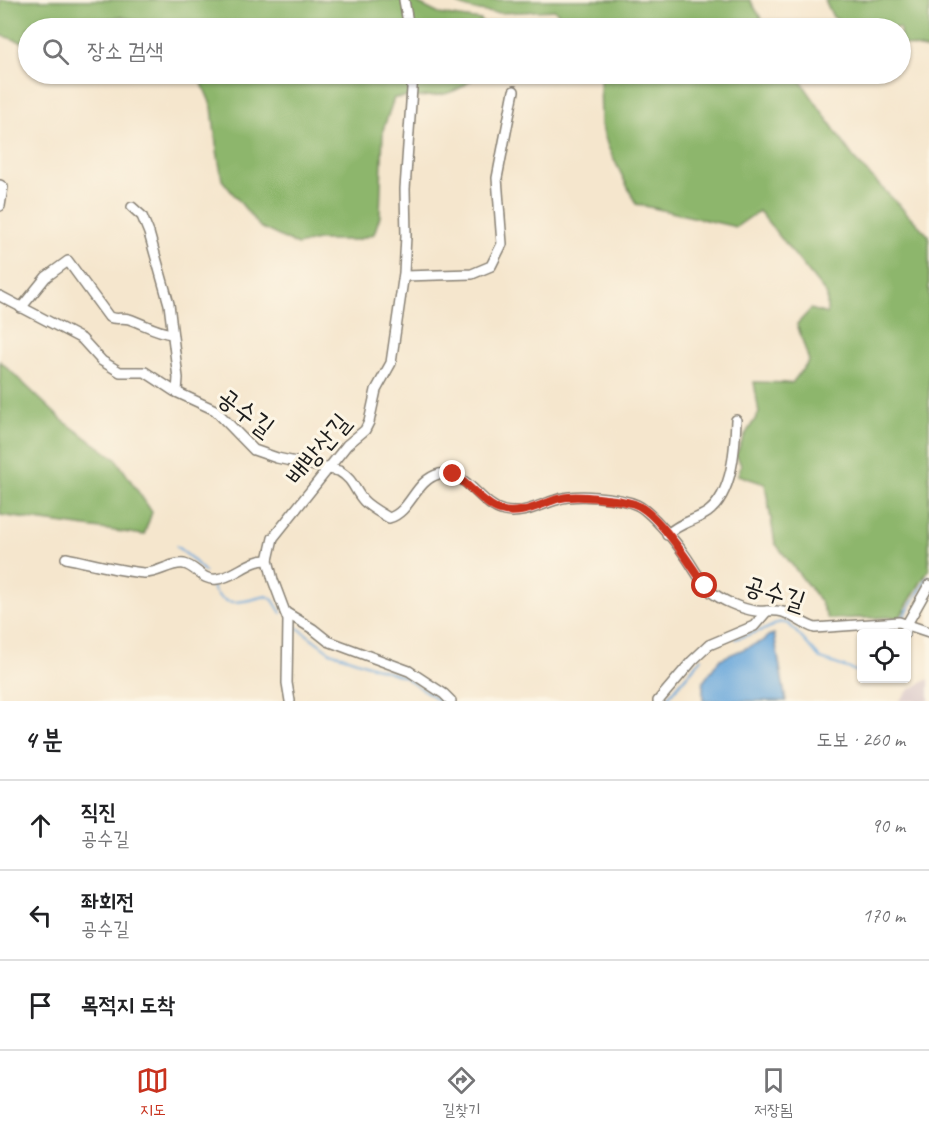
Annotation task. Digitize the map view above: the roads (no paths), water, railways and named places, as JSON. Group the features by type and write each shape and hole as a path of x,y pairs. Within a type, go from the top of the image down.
{"street":[{"path":"404,0 407,18"},
{"name":"배방산길","path":"268,560 273,538 347,445 365,430 376,390 391,363 404,276 405,189 412,84"},
{"path":"404,276 472,274 491,266 502,244 497,178 514,91"},
{"path":"0,185 3,187 0,206"},
{"path":"132,207 142,216 149,233 169,304 178,378 177,392"},
{"path":"21,308 46,277 68,261 109,317 125,318 158,332 172,334"},
{"name":"공수길","path":"0,297 82,339 102,361 120,372 145,372 177,392 215,410 254,450 347,475 365,502 389,518 396,516 422,484 440,474 453,474 497,509 508,512 530,509 572,496 618,500 636,504 648,512 684,554 705,586 713,593 741,607 757,611 785,613 804,625 815,628 899,622 906,629"},
{"path":"667,535 688,520 708,512 722,497 730,473 736,420"},
{"path":"66,558 145,574 178,564 186,564 204,578 214,580 224,578 261,559 268,560 288,620 287,683 290,701"},
{"path":"906,629 929,585"},
{"path":"658,701 692,661 710,645 754,626 767,611"},
{"path":"285,612 328,641 409,671 451,701"},
{"name":"공수길","path":"911,630 929,632"}],"water":[{"path":"774,634 786,701 703,701 703,682 720,659"}],"waterway":[{"path":"176,546 205,572"},
{"path":"902,619 929,576"},
{"path":"210,582 220,598 226,601 241,602 267,596 273,600 281,613"},
{"path":"290,622 330,652 404,677 440,701"},
{"path":"735,639 780,622 789,624 821,659 857,671"},
{"path":"665,701 702,658"}]}
